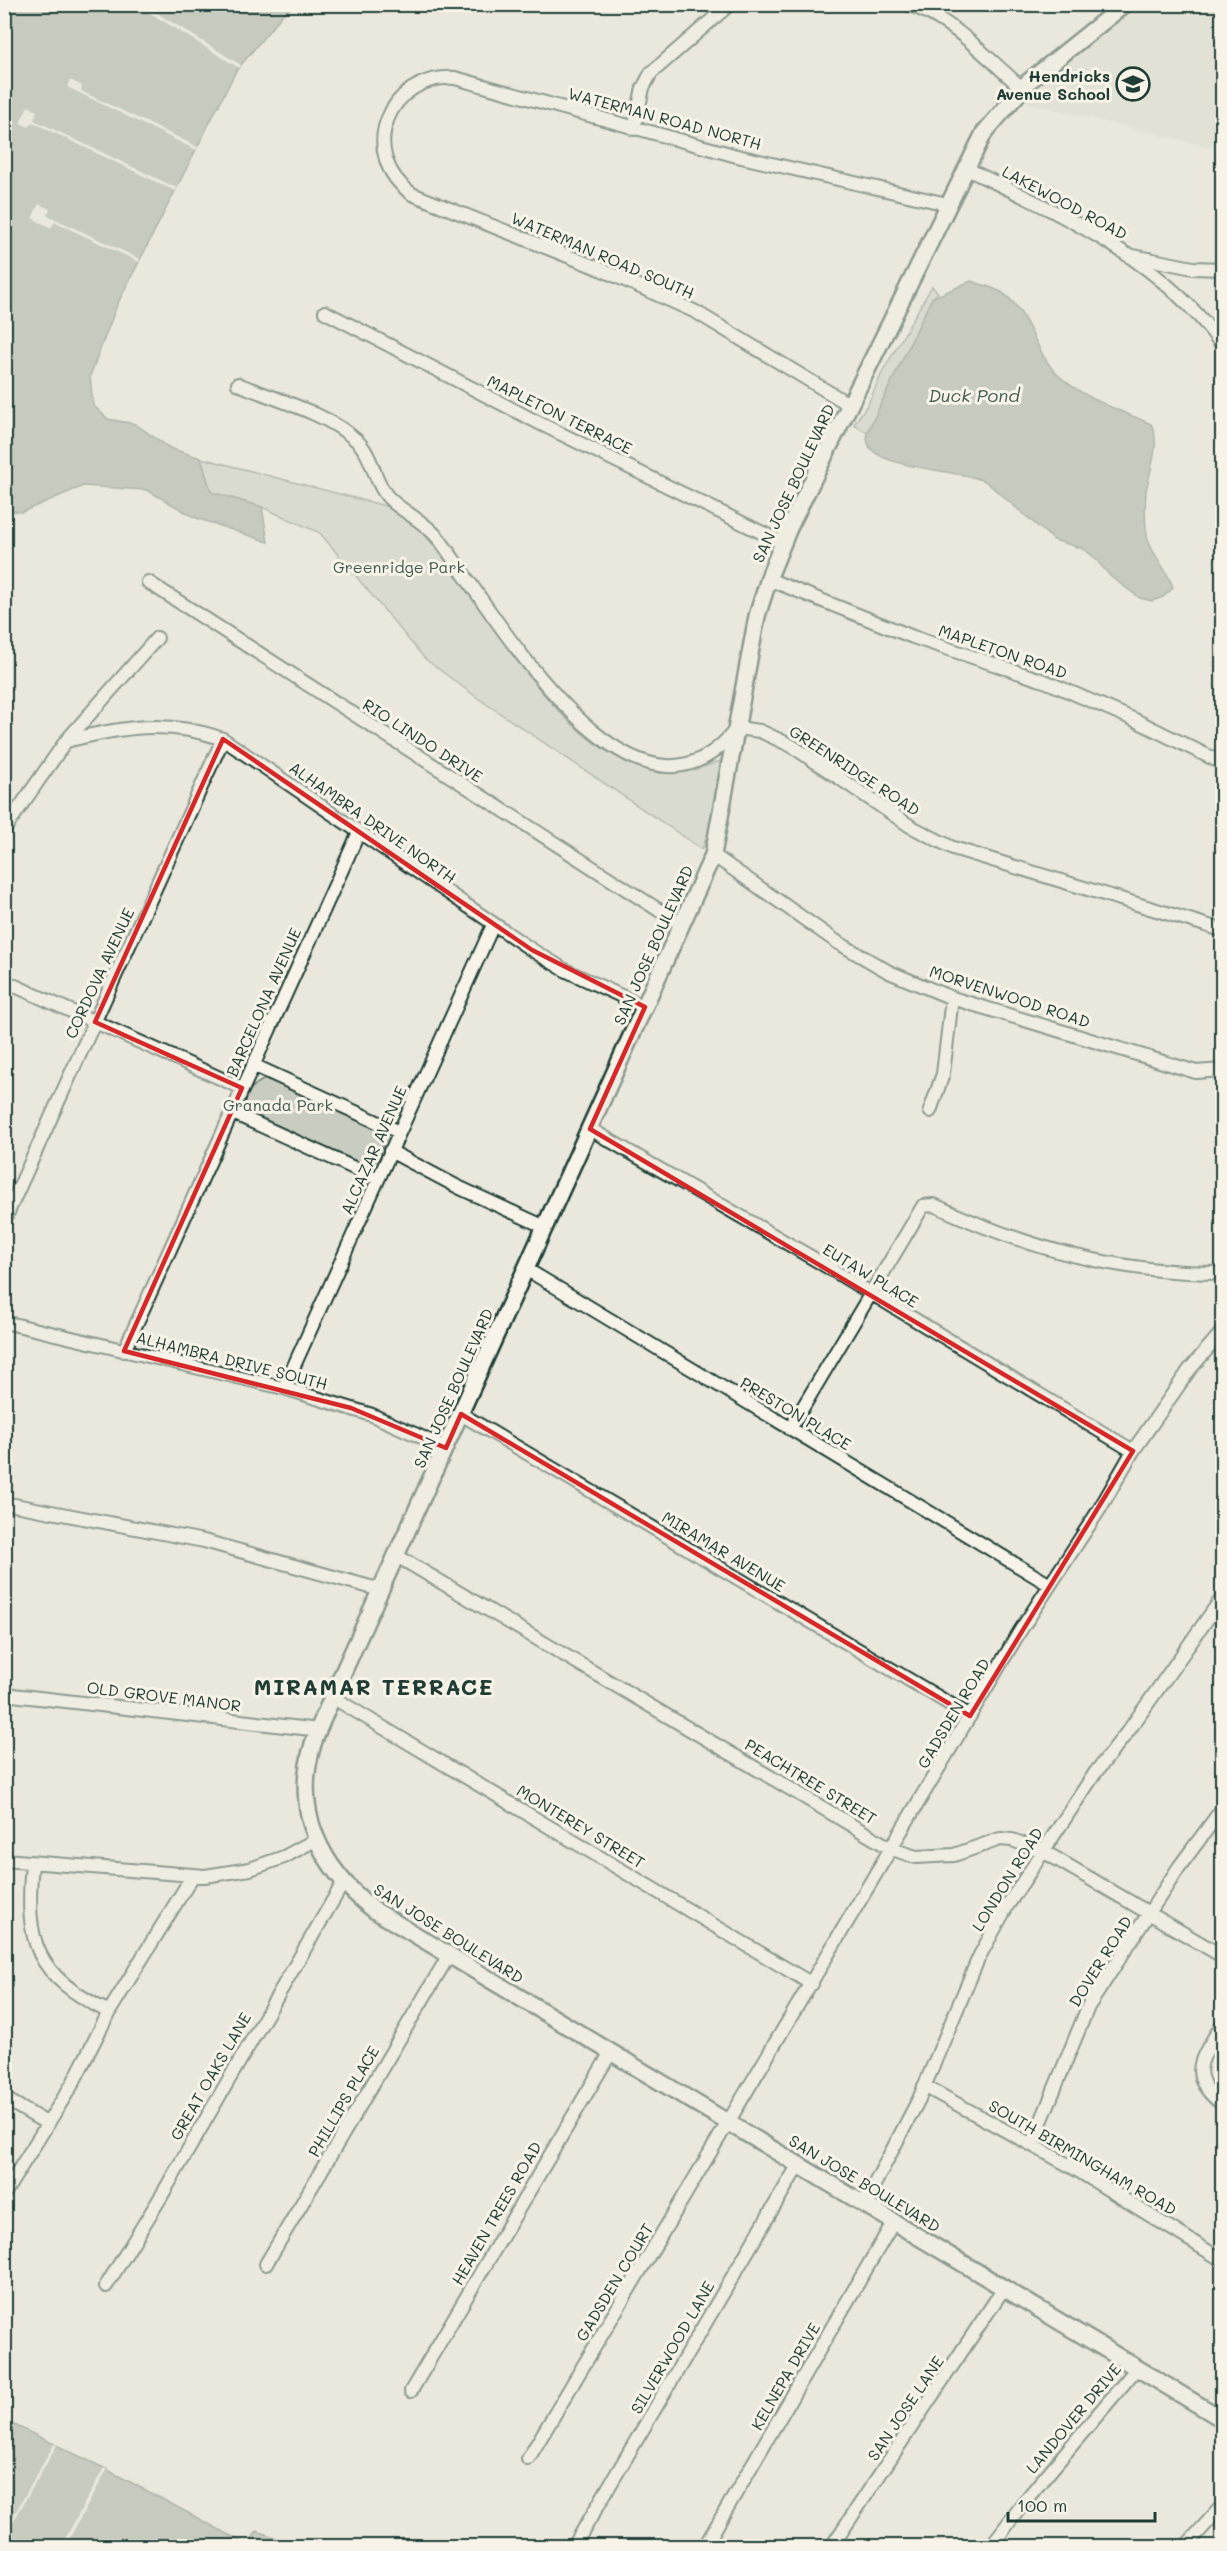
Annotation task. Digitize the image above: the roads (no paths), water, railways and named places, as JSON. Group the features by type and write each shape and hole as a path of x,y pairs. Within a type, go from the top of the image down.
{"street":[{"path":"634,129 643,88 651,73 730,4"},
{"path":"907,4 925,10 946,24 1022,87"},
{"name":"SAN JOSE BOULEVARD","path":"1125,4 1022,87 989,127 965,168 783,543 768,579 757,616 713,855 332,1697 309,1761 308,1807 317,1839 343,1882 374,1910 1222,2419"},
{"name":"WATERMAN ROAD NORTH","path":"388,116 404,93 415,85 436,78 455,78 737,156 948,204"},
{"name":"WATERMAN ROAD SOUTH","path":"388,116 383,136 387,160 397,181 412,194 598,268 704,316 850,405"},
{"name":"LAKEWOOD ROAD","path":"965,168 1078,225 1127,254 1171,289 1212,330 1222,345"},
{"path":"1127,254 1193,268 1222,268"},
{"name":"MAPLETON TERRACE","path":"325,312 538,423 783,543"},
{"path":"238,384 338,425 358,442 369,457 387,497 422,520 437,537 530,665 571,714 594,734 632,757 649,763 671,765 708,756 725,744 737,728"},
{"name":"MAPLETON ROAD","path":"768,579 826,600 868,621 1047,682 1133,719 1222,763"},
{"name":"RIO LINDO DRIVE","path":"148,582 682,925"},
{"path":"4,830 66,741 157,638"},
{"name":"ALHAMBRA DRIVE NORTH","path":"66,741 112,730 147,725 205,733 223,739 493,925 564,970 645,1006"},
{"name":"GREENRIDGE ROAD","path":"737,728 760,732 792,746 910,826 953,848 1222,930"},
{"name":"CORDOVA AVENUE","path":"4,1221 223,739"},
{"name":"BARCELONA AVENUE","path":"124,1351 359,832"},
{"name":"MORVENWOOD ROAD","path":"713,855 837,942 888,972 952,998 1196,1072 1222,1070"},
{"name":"ALCAZAR AVENUE","path":"284,1388 493,925"},
{"path":"4,981 242,1088"},
{"path":"930,1111 943,1074 952,998"},
{"path":"253,1065 399,1132"},
{"path":"231,1112 378,1179"},
{"name":"EUTAW PLACE","path":"590,1129 1133,1451"},
{"path":"390,1151 458,1187 545,1227"},
{"path":"790,1429 923,1206 934,1205 996,1233 1041,1248 1148,1270 1222,1273"},
{"name":"PRESTON PLACE","path":"526,1269 1050,1585"},
{"name":"ALHAMBRA DRIVE SOUTH","path":"4,1322 284,1388 372,1415 446,1448"},
{"name":"GADSDEN ROAD","path":"730,2123 970,1716 1099,1510 1133,1451 1190,1369 1222,1332"},
{"name":"MIRAMAR AVENUE","path":"461,1414 970,1716"},
{"path":"4,1503 204,1541 381,1590"},
{"name":"PEACHTREE STREET","path":"397,1556 892,1849 915,1857 954,1855 1000,1839 1012,1839 1043,1851 1222,1956"},
{"name":"LONDON ROAD","path":"864,2204 924,2086 979,1958 1007,1906 1095,1773 1129,1730 1222,1598"},
{"name":"OLD GROVE MANOR","path":"4,1694 319,1730"},
{"name":"MONTEREY STREET","path":"332,1697 812,1984"},
{"name":"DOVER ROAD","path":"1032,2144 1089,2007 1179,1867 1222,1809"},
{"path":"4,1860 192,1877 250,1869 284,1857 317,1839"},
{"path":"32,1863 29,1920 38,1951 51,1972 66,1987 109,2012"},
{"path":"4,2194 48,2124 109,2012 192,1877"},
{"name":"GREAT OAKS LANE","path":"106,2286 151,2213 343,1882"},
{"name":"PHILLIPS PLACE","path":"266,2264 449,1955"},
{"path":"1222,2025 1202,2060 1199,2070 1203,2085 1222,2104"},
{"name":"HEAVEN TREES ROAD","path":"411,2391 611,2052"},
{"name":"SOUTH BIRMINGHAM ROAD","path":"924,2086 1032,2144 1222,2260"},
{"path":"4,2098 48,2124"},
{"name":"GADSDEN COURT","path":"528,2459 730,2123"},
{"name":"SILVERWOOD LANE","path":"574,2547 799,2164"},
{"name":"KELNEPA DRIVE","path":"705,2547 894,2221"},
{"name":"SAN JOSE LANE","path":"832,2547 1004,2288"},
{"name":"LANDOVER DRIVE","path":"991,2547 1029,2496 1137,2368"},
{"path":"1186,2547 1222,2506"}],"water":[{"path":"5,5 294,5 283,14 236,71 117,305 90,376 93,405 108,419 135,424 170,448 201,458 211,492 262,507 268,542 196,518 147,490 83,486 22,512 12,511 5,521"},
{"name":"Duck Pond","path":"971,281 998,290 1010,299 1025,320 1050,366 1068,383 1103,403 1151,424 1155,449 1146,492 1146,524 1147,538 1173,588 1163,597 1152,601 1140,598 1111,577 1092,555 1081,548 1054,540 985,481 894,461 881,456 869,446 867,433 932,298"},
{"path":"4,2420 104,2468 248,2545 257,2531 300,2546 5,2546"}],"place":[{"name":"Hendricks Avenue School","path":"1133,84"}],"district":[{"name":"MIRAMAR TERRACE","path":"374,1686"}],"park label":[{"name":"Greenridge Park","path":"399,566"},
{"name":"Granada Park","path":"278,1104"}]}
